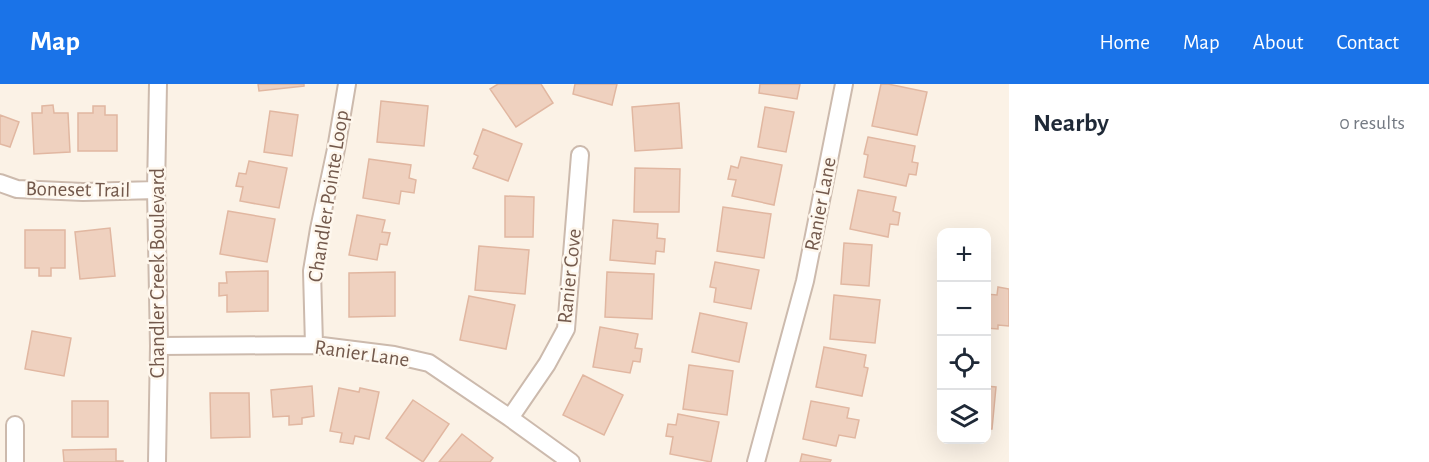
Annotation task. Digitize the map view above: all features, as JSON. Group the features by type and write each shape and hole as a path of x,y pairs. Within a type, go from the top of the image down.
{"street":[{"name":"Chandler Creek Boulevard","path":"157,462 158,84"},
{"name":"Chandler Pointe Loop","path":"314,345 312,271 347,84"},
{"name":"Ranier Lane","path":"756,462 805,281 844,84"},
{"name":"Ranier Cove","path":"510,418 547,364 566,329 580,155"},
{"name":"Boneset Trail","path":"0,183 17,189 83,192 156,190"},
{"name":"Ranier Lane","path":"159,346 314,345 394,355 429,363 571,462"},
{"path":"15,425 15,462"}],"building":[{"path":"258,84 304,84 304,86 259,91"},
{"path":"498,84 541,84 553,103 516,127 490,89"},
{"path":"575,84 617,84 612,105 573,94"},
{"path":"760,84 800,84 797,99 759,93"},
{"path":"881,84 927,92 917,135 872,126"},
{"path":"381,101 428,106 424,146 377,142"},
{"path":"679,103 682,148 635,151 632,107"},
{"path":"53,105 54,113 68,113 70,152 34,154 32,113 42,113 42,106"},
{"path":"93,106 105,106 105,115 117,115 117,151 78,151 78,113 93,113"},
{"path":"765,107 794,112 786,152 758,147"},
{"path":"270,111 298,115 292,156 264,152"},
{"path":"0,115 19,122 10,147 0,144"},
{"path":"483,129 522,144 508,181 473,168 478,156 474,154"},
{"path":"868,137 915,146 912,162 918,163 916,175 909,174 906,186 864,177 868,155 864,154"},
{"path":"741,157 782,165 774,205 732,196 736,180 728,179 731,166 738,168"},
{"path":"369,159 411,165 409,178 416,180 414,193 401,191 399,204 363,198"},
{"path":"249,161 287,168 279,208 240,201 243,187 236,186 239,173 246,174"},
{"path":"635,168 680,169 679,212 634,212"},
{"path":"858,190 896,197 893,211 900,213 898,225 890,224 888,237 850,229"},
{"path":"505,196 534,197 533,237 505,237"},
{"path":"723,207 771,214 764,258 717,251"},
{"path":"228,211 275,219 267,262 220,254"},
{"path":"357,215 385,220 382,232 390,233 387,245 380,244 377,260 349,255"},
{"path":"613,220 658,224 657,238 665,239 664,252 656,251 655,264 610,260"},
{"path":"110,228 115,276 80,279 75,232"},
{"path":"25,230 65,230 65,268 51,268 51,276 39,276 39,268 25,268"},
{"path":"844,243 872,245 869,286 841,284"},
{"path":"479,246 529,250 525,294 475,290"},
{"path":"715,262 759,270 751,309 714,302 716,288 710,287"},
{"path":"268,271 268,311 227,312 227,295 219,296 219,283 227,283 226,272"},
{"path":"395,272 395,316 349,317 349,273"},
{"path":"607,272 654,274 652,319 605,317"},
{"path":"998,287 1009,289 1009,326 998,325 998,329 991,328 991,294 997,295"},
{"path":"834,295 880,300 875,343 830,339"},
{"path":"469,296 515,305 506,349 460,340"},
{"path":"700,313 747,323 739,362 692,352"},
{"path":"600,327 638,334 635,348 642,349 640,362 633,361 630,373 593,367"},
{"path":"32,331 71,338 64,376 25,369"},
{"path":"824,347 866,355 864,367 868,368 862,396 816,387"},
{"path":"689,365 733,371 727,415 683,409"},
{"path":"583,375 623,395 604,435 563,415"},
{"path":"312,386 314,416 302,418 302,424 289,425 289,416 273,417 271,390"},
{"path":"991,386 996,387 991,429"},
{"path":"339,388 359,392 360,388 379,392 369,439 355,436 353,444 340,442 342,433 330,431"},
{"path":"210,393 249,393 250,437 211,438"},
{"path":"413,400 449,424 423,462 386,438"},
{"path":"72,401 108,401 108,437 72,437"},
{"path":"811,401 849,408 847,418 859,420 855,438 839,435 836,446 803,439"},
{"path":"678,414 719,422 711,462 670,454 673,437 666,436 668,424 676,425"},
{"path":"462,434 493,458 490,462 439,462"},
{"path":"116,449 116,461 123,462 64,462 63,450"},
{"path":"802,454 831,460 830,462 800,462"}]}
